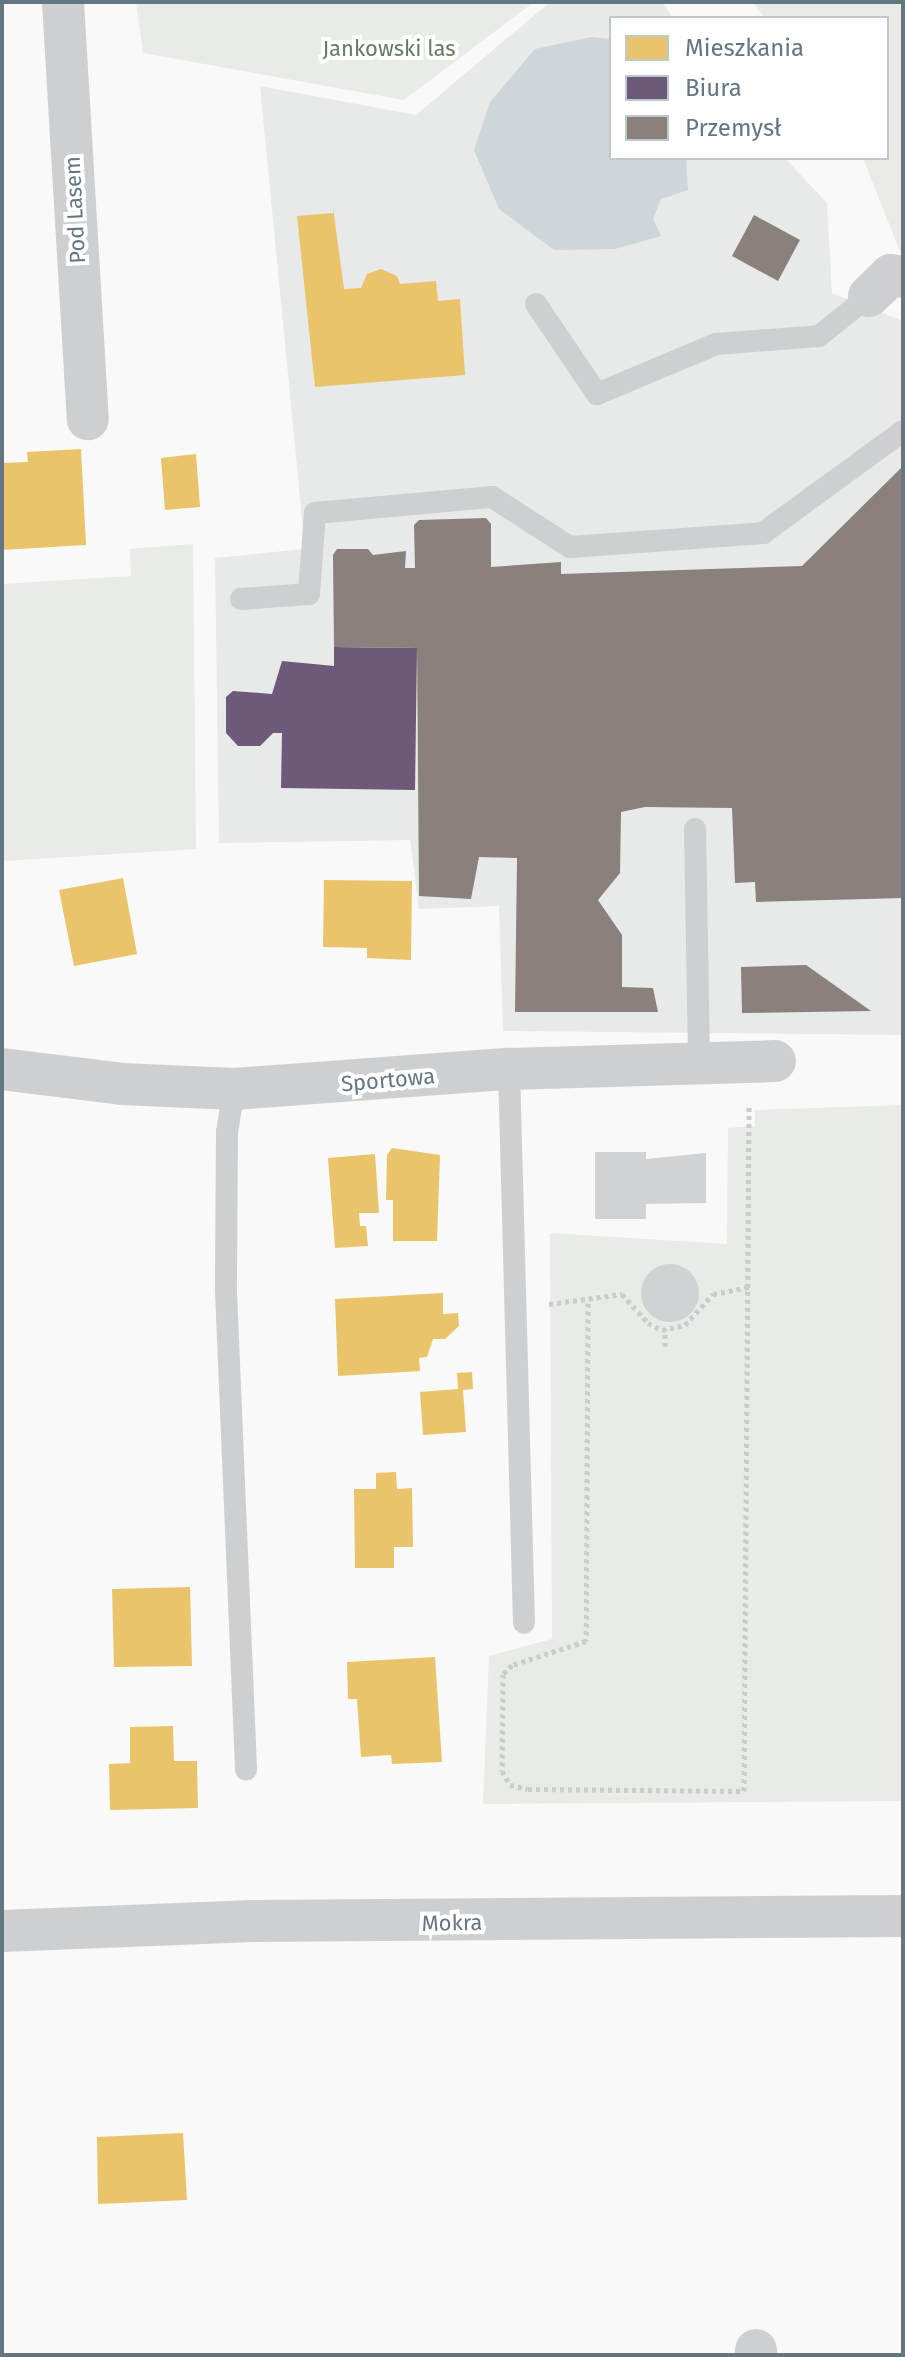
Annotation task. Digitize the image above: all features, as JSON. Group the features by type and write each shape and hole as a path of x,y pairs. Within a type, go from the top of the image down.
{"street":[{"name":"Pod Lasem","path":"63,2 88,419"},
{"name":"Sportowa","path":"2,1069 122,1084 234,1089 509,1069 761,1062"},
{"name":"Mokra","path":"2,1931 253,1921 903,1916"}],"lane":[{"path":"536,304 597,394 716,344 819,336 886,287"},
{"path":"241,599 309,594 315,513 492,497 570,547 763,533 903,431"},
{"path":"695,829 699,1064"},
{"path":"509,1069 524,1623"},
{"path":"234,1089 227,1132 226,1291 246,1770"}],"path":[{"path":"749,1287 713,1294 685,1325 665,1329 648,1323 622,1294 588,1303 589,1625 586,1641 512,1665 503,1674 502,1771 510,1785 528,1789 744,1791 749,1287 761,1062"},
{"path":"665,1329 665,1346"}],"shaded area":[{"path":"550,2 662,2 672,16 609,16 609,160 787,160 827,203 832,293 903,321 903,1035 503,1031 499,906 419,909 410,840 219,843 215,558 305,549 260,86 416,115"},
{"path":"591,37 609,39 609,160 686,160 688,190 661,199 653,219 661,236 615,249 554,250 499,209 474,150 490,102 535,49"}],"green space":[{"name":"Jankowski las","path":"136,2 534,2 404,100 143,53"},
{"path":"753,2 903,2 903,259 864,160 889,160 889,16 764,16"},
{"path":"193,544 196,849 2,861 2,584 131,576 130,549"},
{"path":"903,1105 903,1801 483,1804 489,1656 552,1639 550,1233 727,1244 728,1128 755,1126 755,1110"}],"building: Mieszkania":[{"path":"333,207 344,289 361,288 367,274 381,269 397,276 400,284 436,281 438,301 460,299 465,375 315,387 297,216 333,213"},
{"path":"81,449 86,545 2,550 2,463 28,462 27,452"},
{"path":"196,454 200,507 165,510 161,458"},
{"path":"123,878 137,954 74,966 59,890"},
{"path":"324,880 412,881 411,960 367,958 367,948 323,947"},
{"path":"392,1148 440,1155 437,1241 393,1241 393,1200 386,1200 387,1155"},
{"path":"375,1154 379,1213 359,1213 360,1226 366,1226 368,1246 335,1248 328,1158"},
{"path":"443,1293 443,1314 458,1313 459,1326 445,1339 433,1339 427,1357 419,1358 420,1371 338,1376 335,1299"},
{"path":"472,1372 473,1389 463,1390 466,1432 423,1435 420,1392 458,1389 457,1373"},
{"path":"396,1472 397,1489 412,1488 413,1547 394,1547 394,1568 355,1568 354,1489 376,1489 376,1473"},
{"path":"190,1587 192,1666 114,1667 112,1589"},
{"path":"435,1657 442,1762 392,1764 391,1755 361,1757 357,1699 348,1699 347,1662"},
{"path":"173,1726 174,1761 197,1761 198,1808 110,1810 109,1764 130,1763 130,1727"},
{"path":"183,2133 187,2200 98,2204 97,2137"}],"building: Biura":[{"path":"334,647 417,648 415,790 281,788 282,733 273,733 260,746 238,746 226,733 226,697 233,691 272,694 282,661 334,666"}],"building: Przemysł":[{"path":"754,215 800,240 778,281 732,256"},
{"path":"903,466 903,898 756,902 755,882 735,883 732,808 645,807 621,812 620,873 598,900 622,935 622,987 653,988 658,1012 515,1012 517,858 479,857 471,899 419,896 417,648 334,647 333,555 337,549 368,549 373,555 406,551 405,568 415,568 414,525 419,520 486,518 491,524 491,567 561,562 561,574 802,566"},
{"path":"806,965 871,1011 742,1013 741,967"}],"building: Inne":[{"path":"595,1152 646,1152 646,1159 706,1153 706,1203 646,1204 646,1219 595,1219"},
{"path":"670,1264 681,1266 690,1273 697,1282 697,1304 690,1313 681,1320 670,1322 659,1320 650,1313 643,1304 641,1293 643,1282 650,1273 659,1266"}]}
